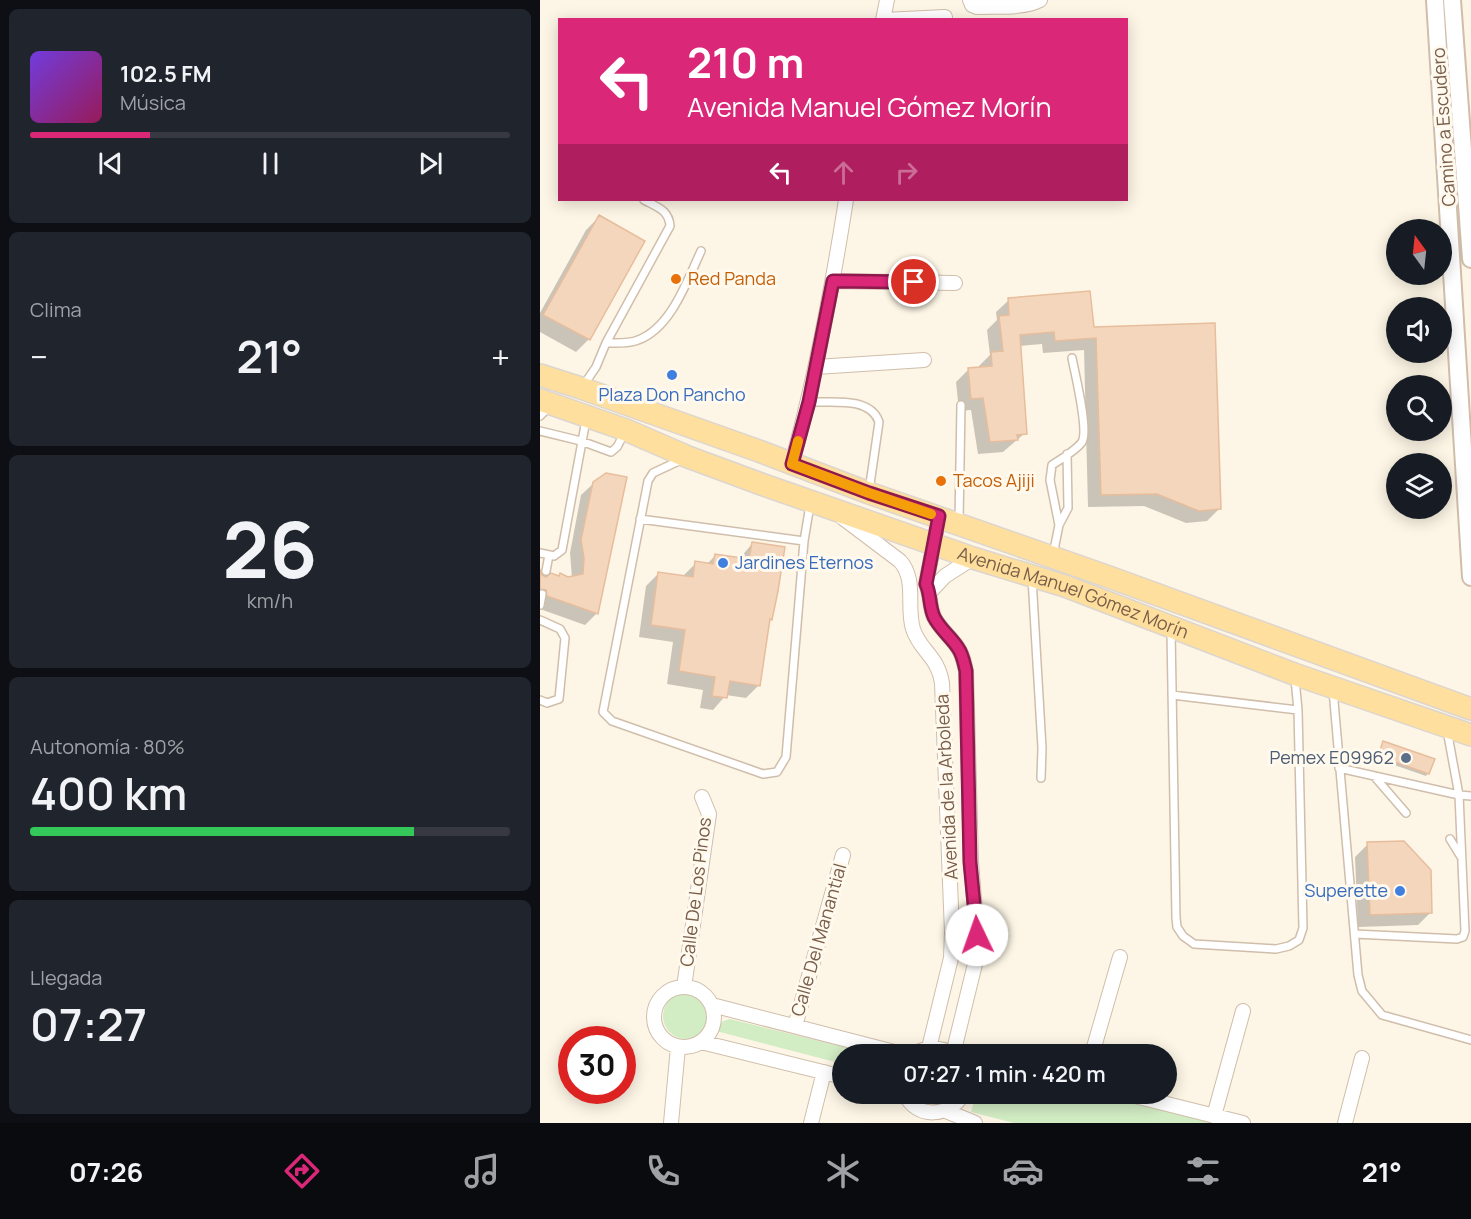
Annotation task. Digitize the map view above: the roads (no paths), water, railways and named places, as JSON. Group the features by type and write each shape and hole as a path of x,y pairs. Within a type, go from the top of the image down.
{"main road":[{"name":"Avenida Manuel Gómez Morín","path":"540,375 959,523 1471,709"},
{"name":"Avenida Manuel Gómez Morín","path":"544,407 586,416 626,430 688,456 974,558 1065,586 1294,674 1471,735"}],"street":[{"path":"884,18 887,0"},
{"path":"970,0 972,5 977,7 1020,5 1040,0"},
{"name":"Camino a Escudero","path":"1435,0 1450,219"},
{"name":"Camino a Escudero","path":"1452,0 1471,260"},
{"path":"925,18 945,17"},
{"path":"792,464 809,402 846,201"},
{"path":"1452,240 1470,241"},
{"path":"1452,259 1471,260"},
{"name":"Camino a Escudero","path":"1452,259 1471,577"},
{"path":"833,281 955,283"},
{"path":"816,367 924,360"},
{"path":"821,504 900,561 928,588 974,558"},
{"name":"Avenida de la Arboleda","path":"939,516 928,588 933,615 939,626 957,645 966,671 970,862 974,883 977,935 975,964 955,1044"},
{"name":"Avenida de la Arboleda","path":"907,568 910,578 910,615 914,631 934,659 940,672 943,707 951,882 951,958 930,1044"},
{"path":"943,707 967,706"},
{"name":"Calle De Los Pinos","path":"684,987 709,814 702,797"},
{"name":"Calle Del Manantial","path":"795,1026 843,855"},
{"path":"951,882 974,883"},
{"path":"1095,1044 1120,957"},
{"path":"712,1005 714,1021 707,1036 701,1042 690,1046 678,1047 671,1044 660,1035 654,1022 655,1007 664,995 684,987 700,992 712,1005 864,1044"},
{"path":"1214,1116 1244,1011"},
{"path":"701,1042 832,1074"},
{"path":"671,1123 678,1047"},
{"path":"1345,1123 1362,1058"},
{"path":"811,1123 824,1072"},
{"path":"911,1104 933,1113 975,1123"},
{"path":"942,1115 956,1104"},
{"path":"1167,1104 1243,1123"}],"lane":[{"path":"581,388 596,368 606,343 670,226 665,211 646,201"},
{"path":"606,343 636,342 653,334 677,302 701,251"},
{"path":"1059,525 1050,480 1052,465 1082,442 1085,426 1072,358"},
{"path":"809,402 864,405 876,415 879,422 869,493"},
{"path":"959,523 961,405"},
{"path":"540,553 554,556 562,550 586,416"},
{"path":"540,431 581,441 611,452 617,447 626,430"},
{"path":"1053,557 1059,525 1068,508 1067,454"},
{"path":"688,456 652,473 649,477 603,712 612,721 763,774 777,771 786,757 804,541 821,504"},
{"path":"640,519 804,541"},
{"path":"546,571 549,555"},
{"path":"1032,576 1042,748 1041,778"},
{"path":"540,605 542,594"},
{"path":"540,620 560,629 565,638 559,699 547,703 540,700"},
{"path":"1171,628 1176,918 1177,927 1183,936 1194,944 1276,949 1289,946 1299,940 1303,928 1298,710 1294,674"},
{"path":"1333,687 1358,975 1362,991 1382,1015 1471,1040"},
{"path":"1172,695 1298,710"},
{"path":"1355,934 1457,939 1463,937 1465,931 1459,795 1446,726"},
{"path":"1339,768 1471,796"},
{"path":"1374,776 1406,813"},
{"path":"1450,839 1462,858"}],"place":[{"name":"Red Panda","path":"676,279"},
{"name":"Plaza Don Pancho","path":"672,375"},
{"name":"Tacos Ajiji","path":"941,481"},
{"name":"Jardines Eternos","path":"723,563"},
{"name":"Pemex E09962","path":"1406,758"},
{"name":"Superette","path":"1400,891"}]}
